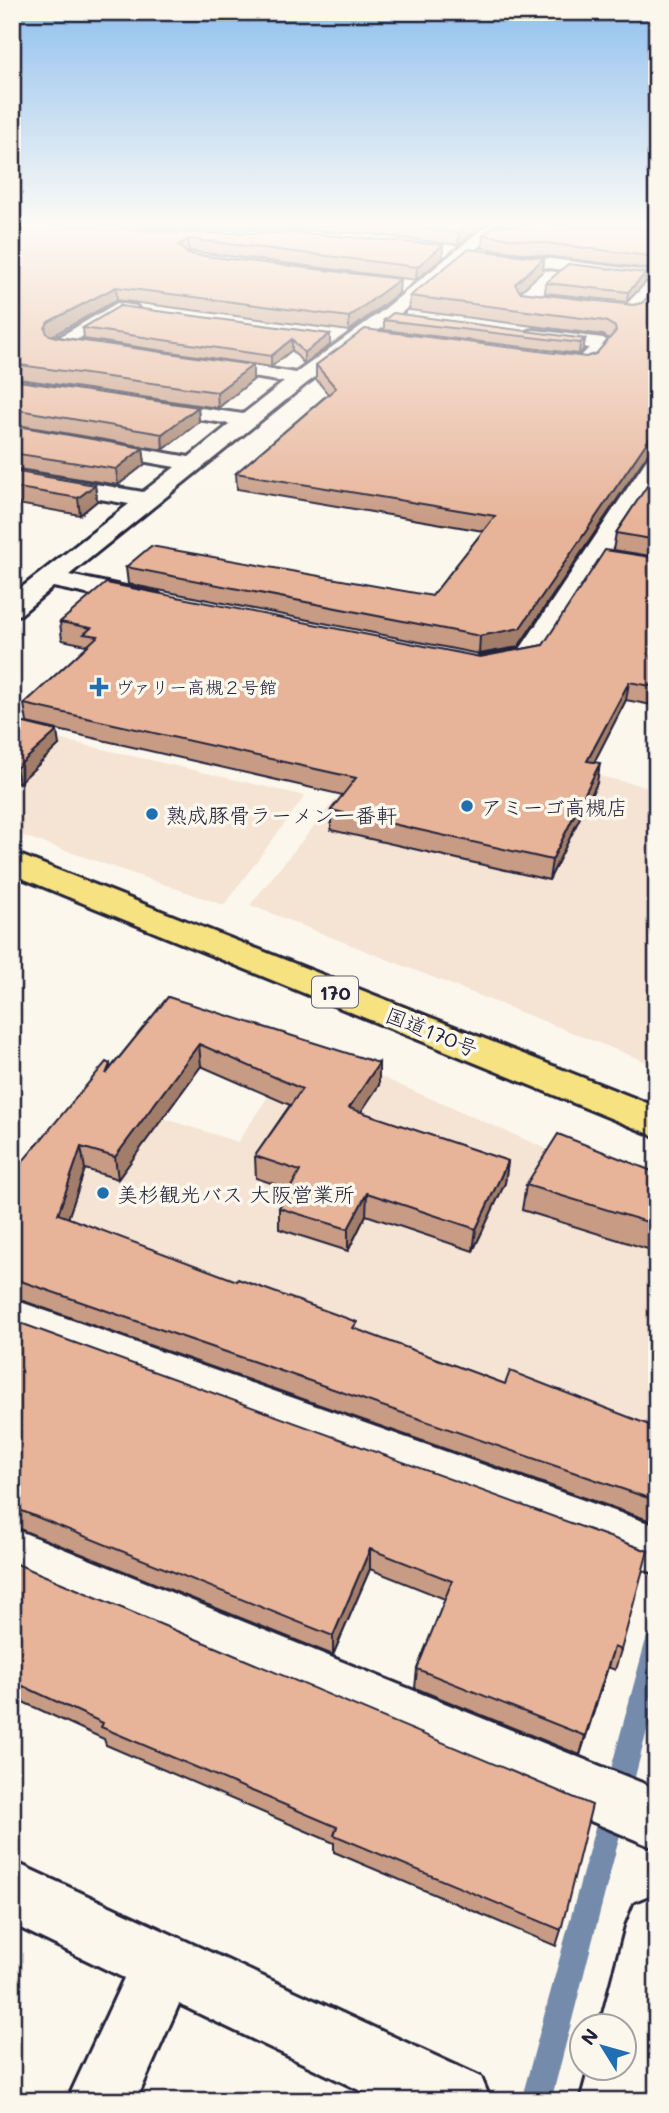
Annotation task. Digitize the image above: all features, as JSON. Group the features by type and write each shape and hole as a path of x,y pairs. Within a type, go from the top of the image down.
{"highway":[{"name":"国道170号","path":"12,862 657,1123"}],"street":[{"path":"85,347 58,343 89,325"},
{"path":"12,608 148,499 250,422 300,379 374,325"},
{"path":"522,333 603,344 585,363 531,357"},
{"path":"327,336 385,338"},
{"path":"179,361 300,379"},
{"path":"131,404 250,422"},
{"path":"12,432 193,464"},
{"path":"466,663 479,666 529,656 607,559 645,499 657,461"},
{"path":"12,477 148,499"},
{"path":"49,579 170,603"},
{"path":"12,1318 657,1550"},
{"path":"12,1552 657,1819"},
{"path":"12,1892 457,2101"},
{"path":"636,2011 657,1926"},
{"path":"101,2101 164,1963"},
{"path":"614,2101 619,2082"}],"shaded area":[{"name":"熟成豚骨ラーメン一番軒","path":"12,730 305,796 224,905 12,832"},
{"path":"392,730 657,789 657,1066 250,905"},
{"path":"303,1043 657,1197 657,1437 12,1213 90,1095 238,1142"}],"building":[{"path":"12,325 47,325 47,334 56,337 253,365 217,392 12,364"},
{"path":"89,325 260,325 330,334 304,353 292,339 271,356 83,328"},
{"path":"423,325 479,325 585,339 580,343"},
{"path":"611,325 657,325 657,438 649,439 520,628 480,636 126,567 151,546 432,596 495,516 236,473 336,388 316,365 365,329 586,357 596,354 616,331"},
{"path":"12,380 198,407 162,434 12,409"},
{"path":"12,425 143,448 116,469 12,453"},
{"path":"12,471 95,485 78,498 12,487"},
{"path":"657,471 657,540 616,533"},
{"path":"605,550 657,558 657,687 629,682 587,761 600,763 552,860 331,810 356,778 24,704 98,636 84,634 91,628 60,622 106,583 480,657 543,645"},
{"path":"12,720 57,731 16,768 12,767"},
{"path":"168,997 379,1063 349,1108 508,1161 476,1229 367,1193 348,1229 279,1208 300,1171 255,1156 302,1089 199,1044 115,1157 81,1147 58,1214 237,1281 238,1279 357,1322 353,1328 505,1384 510,1371 657,1428 657,1501 12,1278 12,1174 106,1062 110,1064 106,1074"},
{"path":"558,1134 657,1173 657,1225 526,1185"},
{"path":"12,1320 648,1551 621,1650 614,1647 585,1736 417,1669 452,1581 370,1549 333,1636 12,1507"},
{"path":"12,1562 592,1805 561,1930 334,1835 337,1827 101,1727 103,1723 12,1681"},
{"path":"12,2090 33,2101 12,2101"}],"waterway":[{"path":"536,2101 657,1643"}],"place":[{"name":"ヴァリー高槻２号館","path":"99,687"},
{"name":"アミーゴ高槻店","path":"467,806"},
{"name":"熟成豚骨ラーメン一番軒","path":"152,814"},
{"name":"美杉観光バス 大阪営業所","path":"103,1193"}]}
